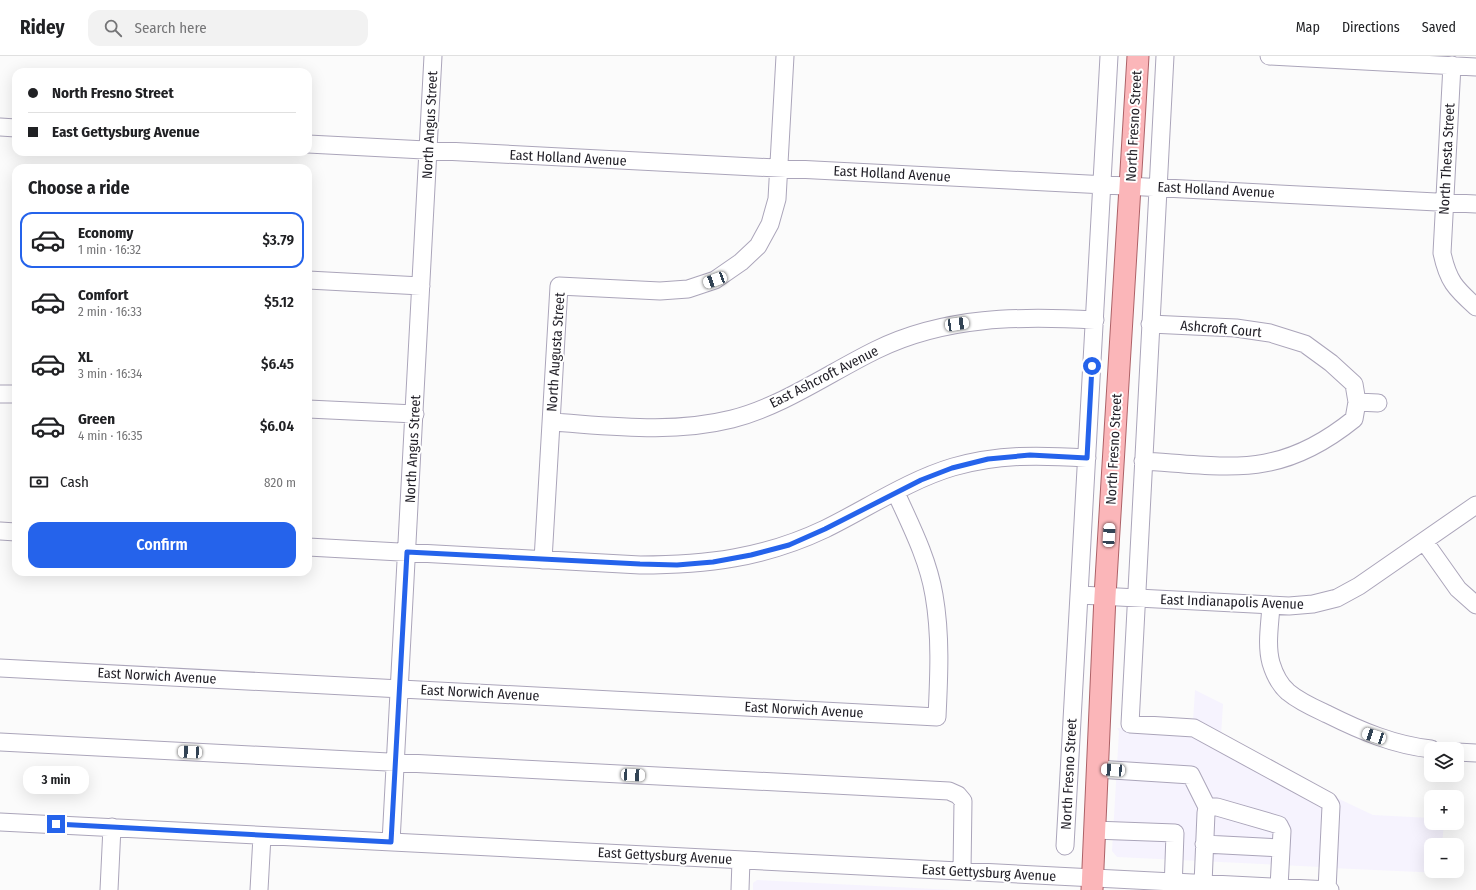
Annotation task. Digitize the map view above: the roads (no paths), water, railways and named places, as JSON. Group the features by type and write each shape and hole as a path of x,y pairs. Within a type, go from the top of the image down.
{"main road":[{"name":"North Fresno Street","path":"1092,884 1105,596 1138,56"}],"street":[{"name":"North Angus Street","path":"391,842 433,56"},
{"name":"North Augusta Street","path":"543,560 559,286 660,291 688,289 715,280 741,262 758,246 770,224 777,199 785,56"},
{"name":"North Fresno Street","path":"1065,846 1109,56"},
{"name":"North Fresno Street","path":"1165,56 1130,724 1194,728 1328,801 1331,806 1327,890"},
{"path":"1269,56 1476,66"},
{"name":"North Thesta Street","path":"1452,65 1442,253 1447,274 1459,292 1476,307"},
{"path":"0,127 12,128"},
{"name":"East Holland Avenue","path":"312,144 1476,204"},
{"path":"312,280 421,286"},
{"name":"East Ashcroft Avenue","path":"552,422 647,428 676,428 706,425 734,418 762,408 877,349 925,332 957,324 997,318 1036,317 1095,320"},
{"name":"Ashcroft Court","path":"1150,324 1236,328 1270,333 1305,344 1331,362 1354,384 1357,402"},
{"path":"0,394 12,394"},
{"path":"1143,460 1226,465 1265,463 1300,452 1331,437 1354,419 1357,402 1378,403"},
{"path":"312,409 415,414"},
{"path":"312,547 543,560 677,565 713,562 751,555 796,542 921,480 952,468 988,459 1030,455 1087,458"},
{"name":"East Norwich Avenue","path":"0,668 936,716 939,655 934,595 927,565 916,535 896,493"},
{"name":"East Indianapolis Avenue","path":"1080,595 1271,606 1313,604 1337,598 1359,586 1476,505"},
{"path":"0,531 12,532"},
{"path":"1424,541 1458,589 1476,605"},
{"path":"1271,606 1268,645 1271,663 1278,679 1287,691 1300,701 1363,732 1408,746 1424,748"},
{"path":"0,742 949,791 958,795 963,801 962,871"},
{"path":"1464,752 1476,753"},
{"path":"1097,769 1191,775 1207,807 1203,884"},
{"path":"1207,807 1217,807 1280,825 1282,831 1278,887"},
{"name":"East Gettysburg Avenue","path":"0,822 962,871 1092,884 1173,886 1203,884 1230,887 1278,887 1330,890"},
{"path":"109,890 112,828"},
{"path":"1094,830 1175,833 1173,886"},
{"path":"259,890 262,836"},
{"path":"1204,844 1281,848"},
{"path":"740,890 741,860"}]}
